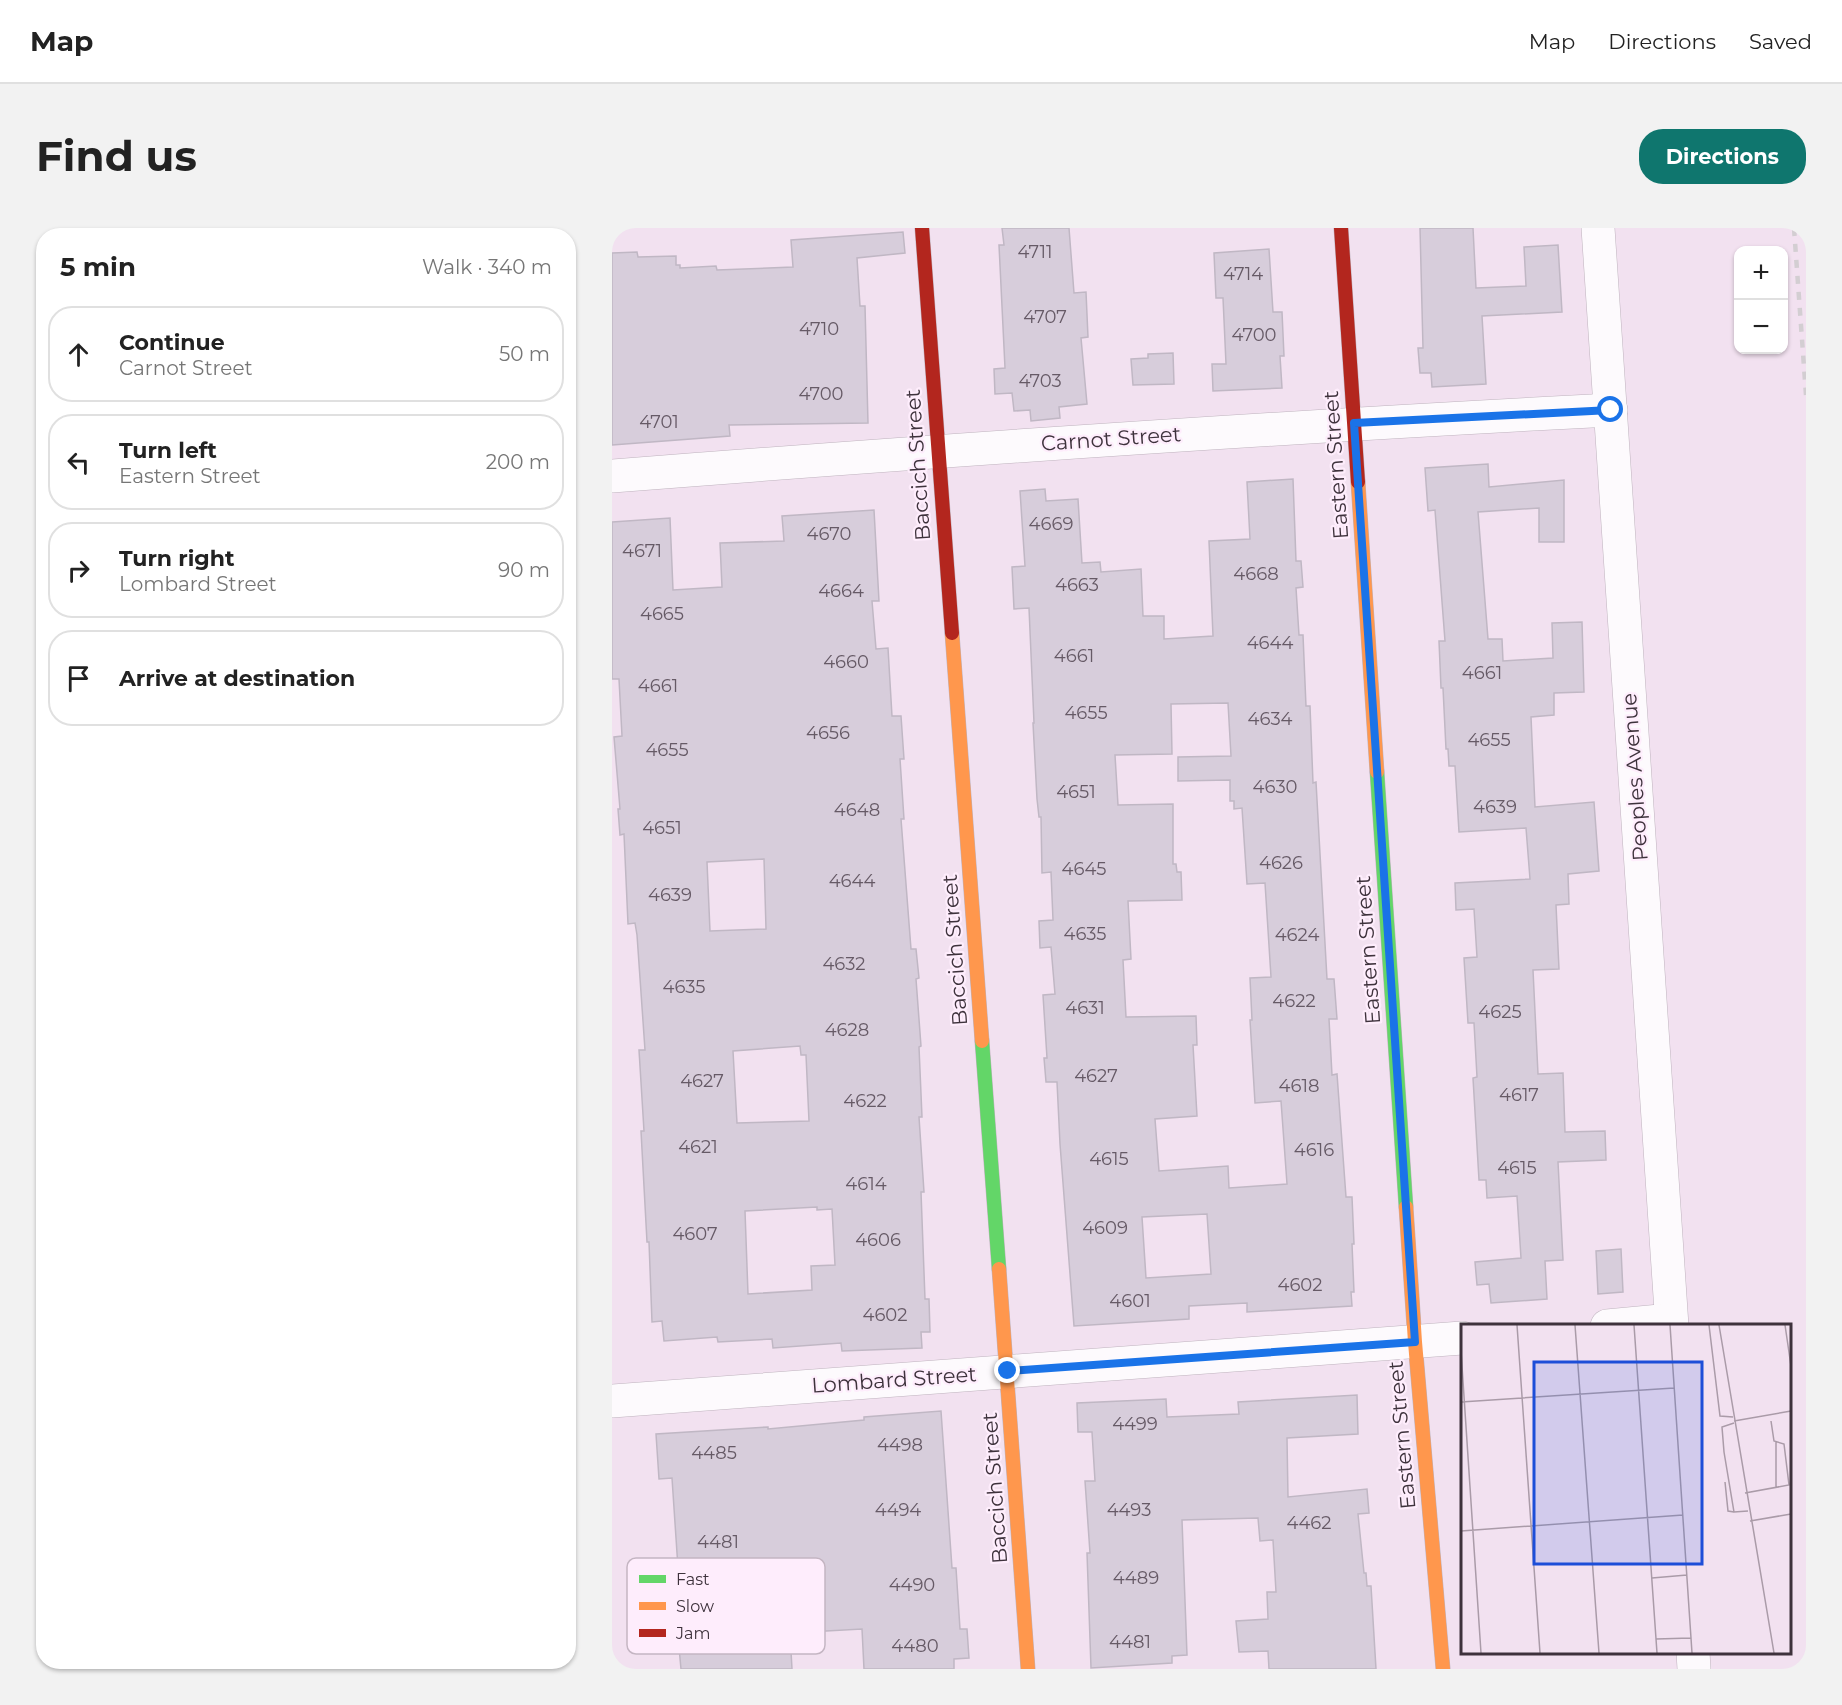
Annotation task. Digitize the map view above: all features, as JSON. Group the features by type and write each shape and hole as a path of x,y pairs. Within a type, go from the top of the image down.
{"street":[{"name":"Baccich Street","path":"922,228 1008,1371 1028,1669"},
{"name":"Eastern Street","path":"1341,228 1415,1342 1443,1669"},
{"name":"Peoples Avenue","path":"1598,228 1671,1323"},
{"name":"Carnot Street","path":"612,477 938,451 1354,423 1611,410"},
{"path":"1650,1324 1671,1323"},
{"name":"Lombard Street","path":"612,1401 1461,1338"},
{"path":"1693,1654 1694,1669"}],"building":[{"path":"1002,228 1069,228 1074,293 1086,292 1088,337 1081,338 1087,404 1059,407 1060,418 1031,421 1030,410 1014,411 1012,393 995,394 994,369 1005,368 999,245 1004,245"},
{"path":"1420,228 1473,228 1476,288 1526,286 1524,247 1558,245 1562,312 1482,316 1486,384 1432,387 1431,373 1420,373 1418,348 1423,348"},
{"path":"903,232 905,253 857,258 860,306 865,306 868,423 729,425 730,436 612,445 612,253 637,252 638,257 676,256 676,265 680,265 680,268 716,266 717,270 793,267 791,240"},
{"path":"1269,249 1273,312 1282,312 1284,356 1280,356 1282,388 1213,391 1212,364 1226,364 1223,298 1216,298 1214,253"},
{"path":"1173,353 1174,384 1133,385 1131,359 1148,358 1148,354"},
{"path":"1488,464 1489,487 1564,480 1564,542 1539,542 1539,508 1478,512 1488,639 1502,639 1503,661 1553,658 1552,623 1582,622 1584,692 1554,693 1554,715 1531,717 1535,807 1594,802 1599,871 1568,874 1569,904 1556,905 1559,969 1533,970 1538,1074 1563,1073 1565,1132 1605,1131 1606,1160 1558,1162 1563,1260 1545,1261 1547,1299 1491,1303 1489,1284 1477,1285 1475,1262 1521,1258 1517,1196 1487,1198 1486,1180 1479,1180 1473,1078 1477,1077 1474,1023 1468,1023 1464,958 1477,957 1474,909 1456,910 1455,883 1530,879 1526,828 1459,832 1455,766 1449,766 1443,688 1441,688 1439,641 1445,641 1435,510 1428,511 1425,468"},
{"path":"1293,479 1296,561 1301,561 1303,587 1296,588 1299,635 1303,635 1306,706 1310,706 1327,979 1334,979 1337,1019 1329,1019 1332,1075 1337,1074 1346,1197 1352,1197 1354,1292 1351,1292 1352,1306 1247,1312 1247,1303 1189,1306 1189,1319 1074,1326 1057,1082 1046,1082 1044,1058 1047,1058 1043,995 1055,994 1051,947 1040,948 1039,921 1053,920 1051,872 1042,873 1029,608 1014,609 1012,567 1025,566 1020,491 1045,489 1046,501 1078,499 1082,563 1100,562 1101,572 1141,569 1143,616 1164,616 1164,639 1213,636 1209,541 1250,539 1247,482","holes":["1228,703 1231,756 1178,757 1178,781 1230,780 1230,801 1234,801 1234,809 1242,808 1247,884 1265,883 1271,977 1250,978 1255,1103 1281,1101 1287,1184 1229,1188 1228,1166 1159,1171 1155,1119 1197,1116 1193,1045 1197,1045 1196,1016 1126,1017 1123,960 1131,959 1128,901 1182,900 1181,872 1177,872 1176,864 1173,864 1173,804 1118,805 1115,755 1172,754 1171,704","1207,1214 1211,1274 1146,1278 1142,1217"]},
{"path":"874,510 879,601 872,601 876,649 888,648 892,716 901,716 904,759 900,759 904,819 901,819 911,949 916,949 919,978 916,979 921,1046 919,1047 922,1117 919,1117 924,1192 921,1192 925,1299 929,1299 930,1332 921,1332 922,1348 842,1351 841,1343 773,1348 772,1339 718,1342 717,1337 664,1341 662,1321 652,1322 641,1131 644,1131 639,1050 645,1050 637,935 635,923 628,924 624,834 620,835 614,737 622,736 619,679 612,679 612,522 670,518 673,590 722,587 720,543 784,541 782,516","holes":["764,859 766,929 710,931 707,862","800,1046 801,1055 806,1055 809,1121 737,1123 733,1051","817,1207 817,1210 832,1209 835,1265 811,1266 812,1290 748,1294 745,1211"]},
{"path":"1621,1249 1623,1292 1598,1294 1596,1251"},
{"path":"1357,1395 1358,1434 1287,1438 1288,1497 1367,1489 1369,1513 1358,1514 1364,1573 1366,1573 1367,1586 1371,1586 1376,1669 1269,1669 1268,1651 1239,1652 1236,1621 1268,1619 1267,1592 1276,1592 1273,1540 1260,1541 1258,1518 1182,1520 1187,1655 1172,1656 1172,1663 1091,1668 1087,1553 1090,1553 1085,1481 1095,1481 1092,1432 1078,1432 1077,1403 1166,1399 1167,1417 1239,1414 1238,1402"},
{"path":"941,1411 952,1568 956,1568 960,1629 967,1629 969,1658 954,1659 954,1669 864,1669 862,1629 825,1631 825,1558 677,1558 672,1478 659,1479 656,1434 768,1427 768,1429 864,1420 864,1417"},
{"path":"680,1654 791,1654 792,1669 681,1669"}],"railway":[{"path":"1794,228 1806,395"}],"traffic: fast":[{"path":"1377,772 1406,1207"},
{"path":"982,1041 999,1269"}],"traffic: slow":[{"path":"1358,482 1377,772"},
{"path":"952,633 982,1041"},
{"path":"1406,1207 1415,1342 1443,1669"},
{"path":"999,1269 1028,1669"}],"traffic: jam":[{"path":"922,228 952,633"},
{"path":"1341,228 1358,482"}],"route":[{"path":"1008,1371 1415,1342 1354,423 1611,410"}]}
